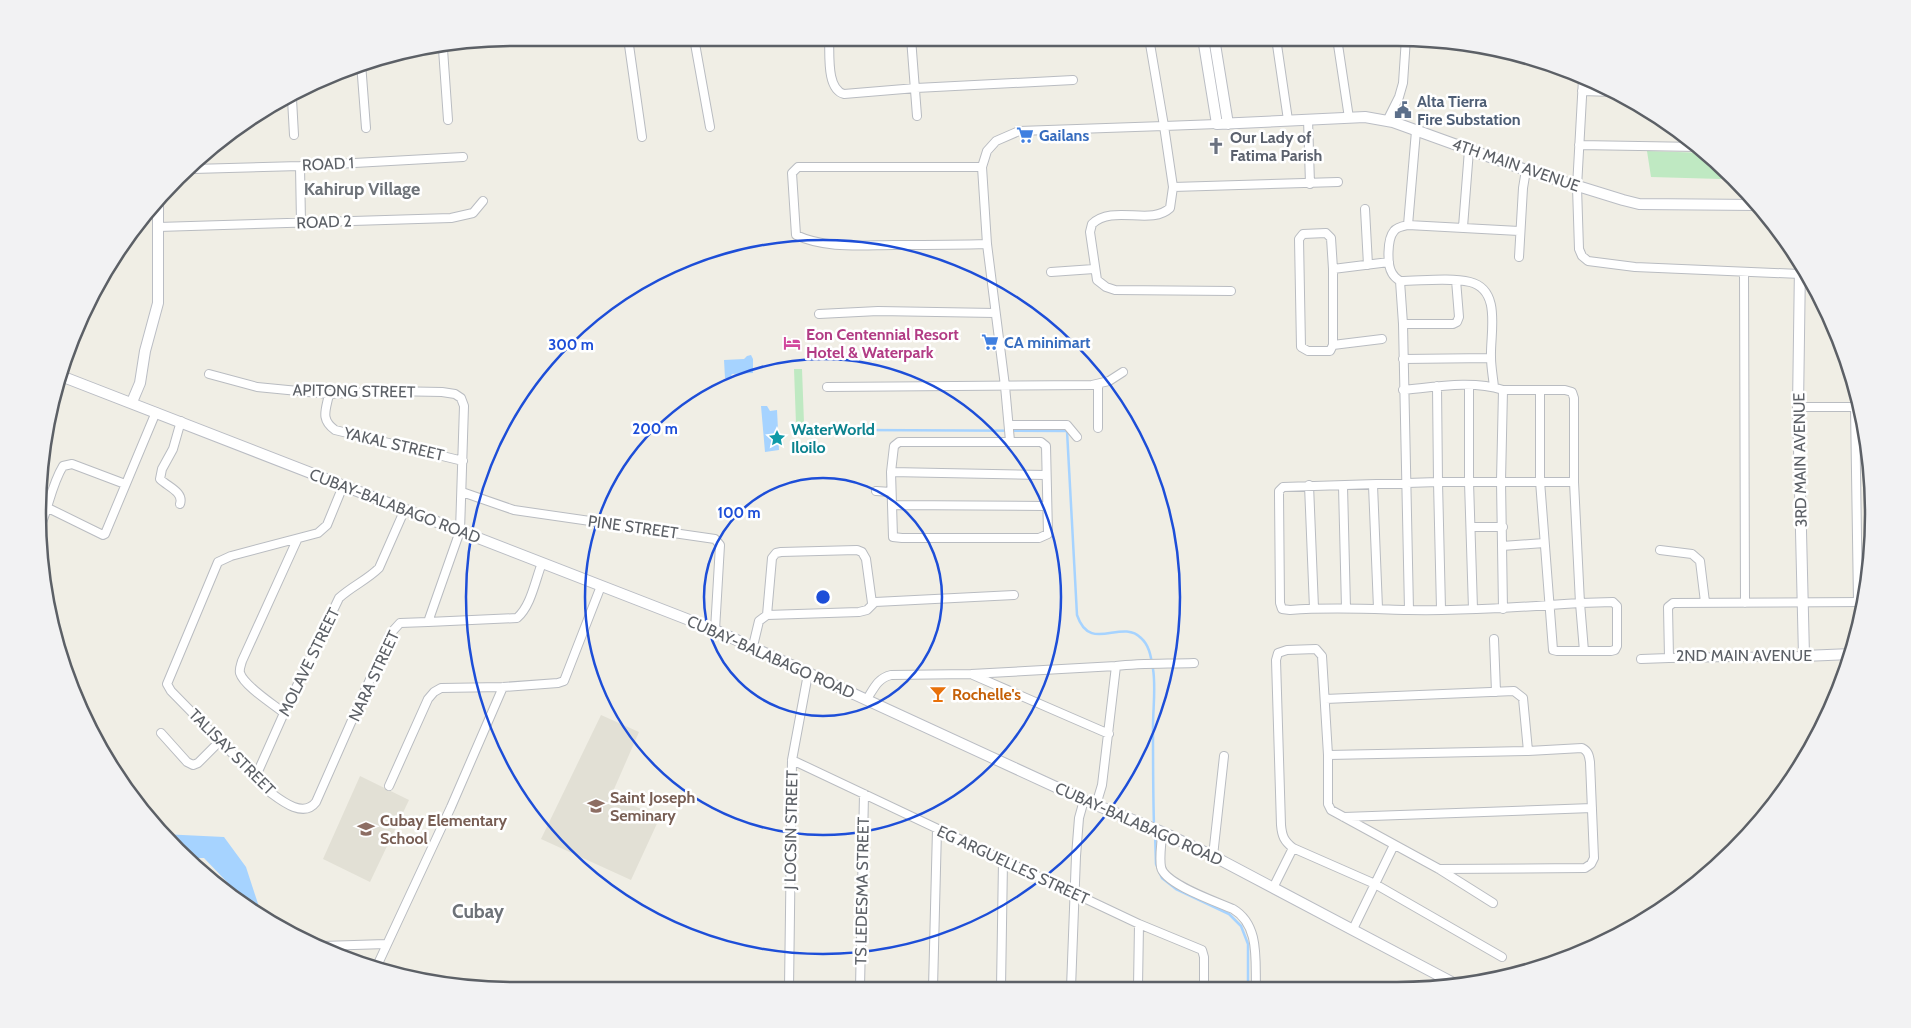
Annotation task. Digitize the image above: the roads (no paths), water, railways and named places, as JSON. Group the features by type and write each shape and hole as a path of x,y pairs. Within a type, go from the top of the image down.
{"main road":[{"path":"1204,46 1217,124"},
{"path":"1215,46 1228,124"},
{"name":"4TH MAIN AVENUE","path":"1217,124 1365,117 1387,121 1526,170 1639,204 1748,205"},
{"path":"132,402 140,383 145,351 158,303 158,211"},
{"name":"3RD MAIN AVENUE","path":"1800,277 1798,406 1804,656"},
{"name":"CUBAY-BALABAGO ROAD","path":"67,378 181,421 753,646 808,674 867,699 1084,800 1159,830 1213,856 1446,979"},
{"name":"2ND MAIN AVENUE","path":"1804,656 1843,654"}],"street":[{"path":"629,46 642,137"},
{"path":"695,46 710,127"},
{"path":"830,46 832,81 834,89 838,93 855,94 916,88 1073,80"},
{"path":"912,46 917,116"},
{"path":"1150,46 1173,187 1170,208 1166,212 1159,214 1103,216 1092,224 1090,232 1094,269 1099,282 1115,290 1231,291"},
{"path":"1277,46 1288,120"},
{"path":"1338,46 1349,118"},
{"path":"1387,121 1403,84 1405,46"},
{"path":"443,52 448,120"},
{"path":"362,72 366,128"},
{"path":"1582,85 1577,186 1579,249 1582,256 1588,261 1635,267 1744,272 1796,270"},
{"path":"1582,91 1598,92"},
{"path":"292,102 294,135"},
{"path":"1308,119 1310,184"},
{"path":"1010,432 987,244 982,167 986,151 996,140 1019,131 1217,124"},
{"path":"1408,225 1416,131"},
{"path":"1579,144 1686,147"},
{"path":"1463,227 1469,150"},
{"name":"ROAD 1","path":"199,169 300,166 463,157"},
{"path":"300,166 301,223"},
{"path":"982,167 798,167 792,173 795,230 796,235 821,243 860,245 987,244"},
{"path":"1519,258 1526,170"},
{"path":"1173,187 1338,182"},
{"name":"ROAD 2","path":"158,227 451,218 470,215 483,201"},
{"path":"1365,209 1368,265"},
{"path":"1409,610 1403,324 1400,281 1392,273 1389,262 1389,246 1393,232 1408,225 1520,232"},
{"path":"1326,233 1330,236 1333,268 1333,345 1330,351 1308,351 1301,347 1299,239 1303,234 1326,233"},
{"path":"1333,268 1389,262"},
{"path":"1050,272 1094,269"},
{"path":"1744,272 1745,603"},
{"path":"1400,281 1456,280 1471,282 1485,292 1491,302 1492,311 1490,358 1494,387"},
{"path":"1403,324 1453,324 1457,322 1459,317 1456,280"},
{"path":"819,314 878,311 995,313"},
{"path":"1333,345 1382,339"},
{"path":"1403,359 1490,358"},
{"path":"827,387 1071,386 1098,384 1109,381 1123,372"},
{"name":"APITONG STREET","path":"209,374 257,387 329,394 388,391 455,394 461,398 464,406 463,461"},
{"path":"1098,384 1098,428"},
{"path":"1403,390 1437,386 1469,386 1494,387 1503,390 1569,390 1573,395 1574,482 1584,651"},
{"path":"1437,386 1442,609"},
{"path":"1469,386 1469,482 1473,609"},
{"path":"1503,390 1501,481 1503,609"},
{"path":"1540,390 1540,481 1544,543 1549,605 1552,650 1615,650 1617,646 1618,606 1613,602 1580,603 1549,605 1503,609 1314,608 1285,610 1282,608 1280,603 1279,491 1284,487 1438,482 1501,481 1540,481 1574,482"},
{"name":"YAKAL STREET","path":"329,394 325,418 328,424 335,430 463,461"},
{"path":"1798,406 1852,407"},
{"path":"48,508 103,535 105,534 156,412"},
{"path":"180,504 182,499 180,494 160,479 162,469 172,449 181,421"},
{"path":"1010,432 1044,444 1049,533 1039,538 893,537 891,472 896,443 1067,426 1077,437"},
{"path":"1858,437 1860,582"},
{"path":"428,622 460,531 463,461"},
{"path":"46,513 53,486 63,466 66,464 125,484"},
{"path":"891,472 1046,475"},
{"path":"1309,485 1314,608"},
{"path":"1373,485 1378,608"},
{"path":"284,713 242,678 239,670 297,540 318,534 323,530 344,486"},
{"path":"1343,486 1346,608"},
{"path":"876,491 891,492"},
{"name":"PINE STREET","path":"462,492 514,510 716,539 720,545 715,630"},
{"path":"892,505 1047,506"},
{"name":"MOLAVE STREET","path":"256,776 339,598 351,587 372,575 379,568 405,509"},
{"path":"1471,527 1503,527"},
{"name":"TALISAY STREET","path":"297,540 231,556 218,562 167,684 220,741 280,800 289,806 303,810"},
{"path":"1502,546 1544,543"},
{"path":"753,646 759,621 767,615 859,612 867,610 872,603 866,559 862,552 857,550 776,553 772,558 767,615"},
{"path":"1660,550 1692,554 1697,557 1700,561 1705,602"},
{"name":"NARA STREET","path":"303,810 314,806 390,634 400,623 517,618 527,605 542,563"},
{"path":"389,786 428,699 434,692 441,688 449,687 503,687 564,681 601,586"},
{"path":"872,603 1014,595"},
{"name":"2ND MAIN AVENUE","path":"1804,656 1669,658 1668,607 1673,603 1705,602 1856,602"},
{"path":"1494,639 1496,692"},
{"path":"1493,903 1439,869 1330,810 1328,804 1328,755 1323,661 1320,652 1316,649 1287,650 1278,653 1276,660 1282,835 1284,841 1293,848 1375,884 1502,957"},
{"path":"1641,660 1669,658"},
{"path":"867,699 878,682 885,677 896,675 971,674 1143,663 1194,663"},
{"path":"1096,805 1102,785 1116,666"},
{"name":"J LOCSIN STREET","path":"790,982 792,760 808,674"},
{"path":"971,674 1109,734"},
{"path":"379,962 451,807 503,687"},
{"path":"1325,699 1514,691 1523,698 1528,751"},
{"path":"162,733 187,762 193,765 198,763 220,741"},
{"path":"1328,755 1528,751 1582,748 1590,755 1594,858 1591,864 1585,868 1439,869"},
{"path":"1213,856 1224,756"},
{"name":"EG ARGUELLES STREET","path":"792,760 1003,861 1139,924 1202,950 1204,982"},
{"name":"TS LEDESMA STREET","path":"860,982 864,794"},
{"path":"1071,982 1078,828 1084,800"},
{"path":"1342,817 1592,808"},
{"path":"933,982 937,829"},
{"path":"1159,830 1161,866 1168,877 1177,884 1233,909 1241,914 1249,925 1254,941 1256,982"},
{"path":"1353,929 1394,845"},
{"path":"1273,888 1293,848"},
{"path":"1001,982 1003,861"},
{"path":"1138,982 1139,924"},
{"path":"334,946 386,944"}],"water":[{"path":"751,355 753,359 753,373 732,374 730,378 725,378 724,360 744,359"},
{"path":"761,406 767,406 770,411 777,410 779,450 765,452"},
{"path":"173,835 224,837 246,867 259,906 227,884 204,858 197,858"}],"waterway":[{"path":"857,430 1067,431 1077,615 1083,626 1090,632 1098,634 1124,631 1133,633 1144,641 1151,656 1154,683 1154,826"},
{"path":"1155,832 1156,864 1162,878 1176,889 1229,914 1241,926 1248,944 1248,982"}],"place":[{"name":"Alta Tierra Fire Substation","path":"1403,110"},
{"name":"Gailans","path":"1025,135"},
{"name":"Our Lady of Fatima Parish","path":"1216,146"},
{"name":"CA minimart","path":"990,342"},
{"name":"Eon Centennial Resort Hotel & Waterpark","path":"792,343"},
{"name":"WaterWorld Iloilo","path":"777,438"},
{"name":"Rochelle's","path":"938,694"},
{"name":"Saint Joseph Seminary","path":"596,806"},
{"name":"Cubay Elementary School","path":"366,829"}],"district":[{"name":"Kahirup Village","path":"362,189"},
{"name":"Cubay","path":"478,911"}]}
